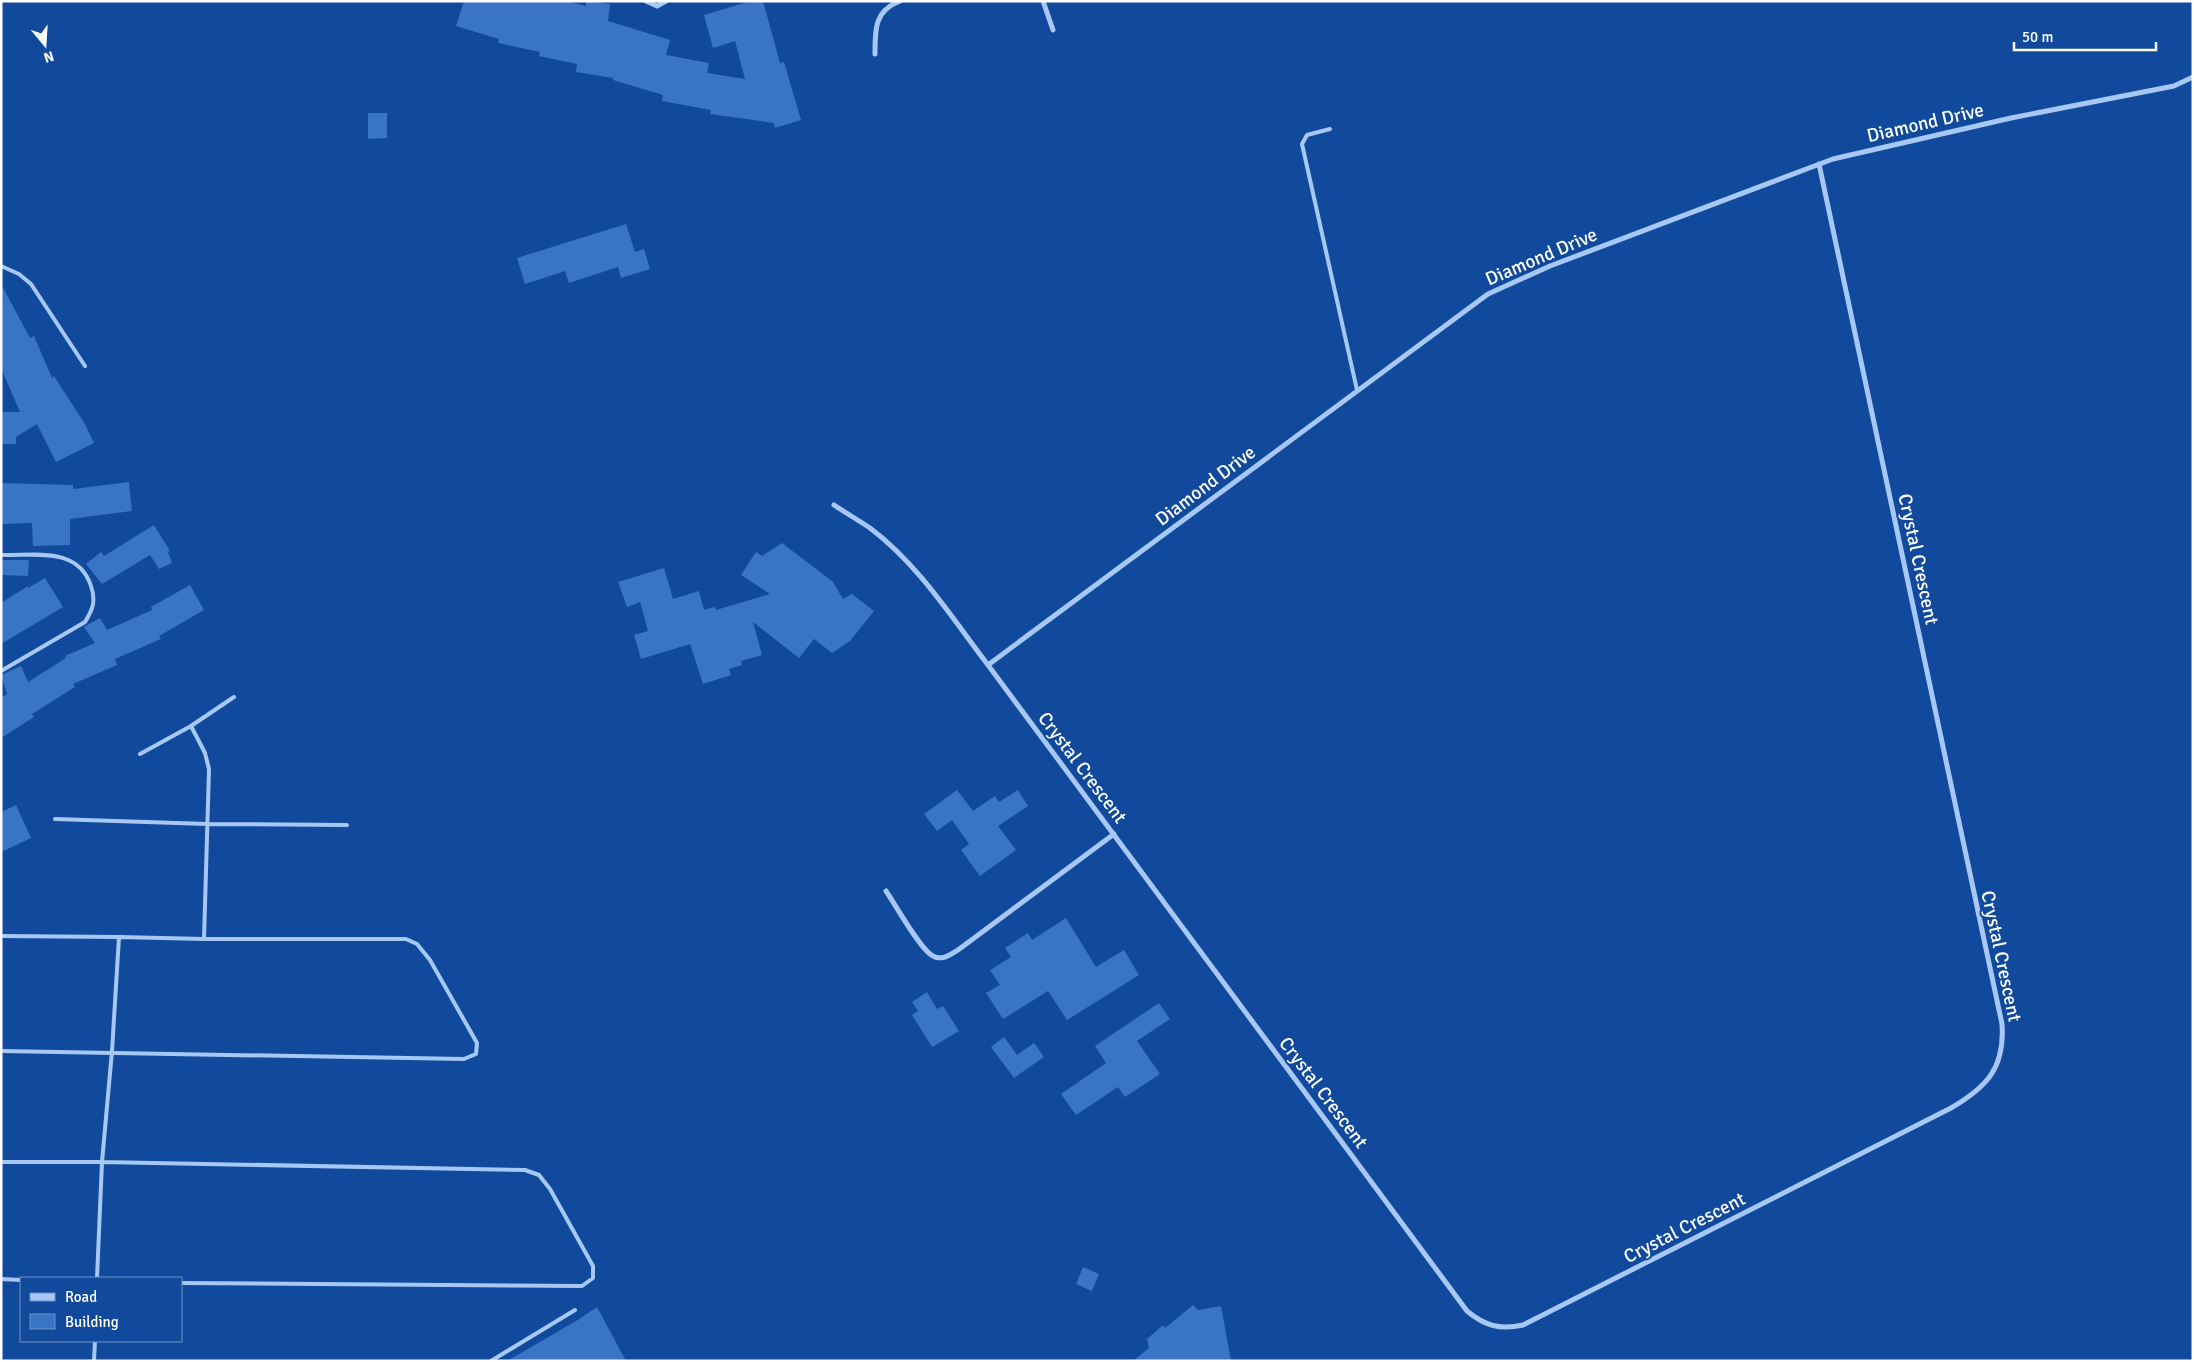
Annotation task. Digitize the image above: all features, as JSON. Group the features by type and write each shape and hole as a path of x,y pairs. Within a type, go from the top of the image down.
{"street":[{"path":"646,1 657,6 666,1"},
{"path":"875,54 875,24 881,12 900,1"},
{"path":"1043,1 1053,30"},
{"name":"Diamond Drive","path":"988,665 1488,294 1525,275 1819,164 1877,147 1972,126 2174,86 2193,77"},
{"name":"Crystal Crescent","path":"834,505 870,528 895,550 922,579 1114,834 1467,1311 1490,1326 1506,1328 1534,1321 1950,1108 1982,1087 1996,1069 2000,1058 2002,1024 1819,164"},
{"path":"886,891 923,946 932,956 944,958 958,950 1114,834"}],"lane":[{"path":"1330,129 1307,135 1302,144 1357,390"},
{"path":"1,266 19,274 31,284 85,366"},
{"path":"1,556 61,557 74,561 85,571 94,597 93,609 85,622 1,671"},
{"path":"140,754 191,726 234,697"},
{"path":"191,726 204,753 209,769 204,940"},
{"path":"55,819 207,824 347,825"},
{"path":"1,936 204,940 406,938 417,944 430,960 477,1044 476,1054 464,1059 112,1051 1,1051"},
{"path":"97,1277 102,1162 112,1051 119,937"},
{"path":"1,1162 102,1162 525,1170 539,1175 550,1189 593,1266 593,1278 582,1286 566,1287 182,1283"},
{"path":"1,1279 20,1280"},
{"path":"491,1361 575,1310"},
{"path":"94,1361 95,1342"}],"building":[{"path":"464,1 566,1 586,6 586,1 592,1 610,4 608,21 670,40 666,55 709,63 707,73 745,79 735,41 713,48 704,15 751,1 763,1 780,63 784,62 801,120 775,128 774,123 710,114 711,110 662,101 663,95 613,80 613,78 576,72 577,64 539,56 540,52 498,43 499,39 456,26"},
{"path":"368,113 387,113 387,138 368,139"},
{"path":"626,224 635,252 644,249 650,269 621,278 618,267 569,283 565,271 525,284 517,258"},
{"path":"1,284 30,338 34,336 52,378 54,376 85,424 94,443 56,462 37,424 16,437 16,444 1,444 1,412 20,412 1,368"},
{"path":"129,482 132,511 70,519 70,545 33,546 32,523 1,524 1,483 73,485 73,489"},
{"path":"154,525 170,551 168,552 172,563 159,569 150,555 102,584 86,564 101,552 104,556"},
{"path":"782,543 833,582 843,599 852,594 874,611 850,641 832,653 814,639 799,658 753,622 762,655 741,661 742,665 729,669 731,675 703,684 690,644 641,659 634,635 648,631 640,602 627,607 618,582 664,568 673,599 699,591 704,610 715,607 716,610 770,594 741,575 756,552 762,556"},
{"path":"1,560 29,560 28,576 1,575"},
{"path":"45,578 63,607 1,644 1,603"},
{"path":"190,585 204,610 159,636 161,639 115,659 117,665 73,684 75,687 32,714 34,717 1,738 1,698 7,694 1,675 21,666 28,682 66,658 65,656 95,643 84,627 100,618 107,630 152,610 151,607"},
{"path":"957,790 973,811 995,796 999,802 1018,790 1028,806 998,826 1016,850 980,876 961,850 969,844 952,820 937,831 924,814"},
{"path":"16,805 31,838 1,852 1,812"},
{"path":"1066,918 1096,967 1124,950 1139,975 1067,1020 1048,991 1003,1019 986,993 1000,985 990,970 1011,957 1005,948 1028,933 1032,940"},
{"path":"927,992 937,1009 943,1006 959,1031 932,1047 912,1015 918,1011 912,1002"},
{"path":"1159,1003 1170,1019 1137,1041 1160,1074 1125,1097 1118,1087 1076,1115 1061,1094 1106,1063 1095,1046"},
{"path":"1004,1037 1017,1055 1034,1043 1044,1057 1014,1078 991,1047"},
{"path":"1083,1267 1099,1274 1092,1291 1076,1284"},
{"path":"1193,1305 1198,1310 1221,1306 1231,1361 1133,1361 1149,1348 1147,1339 1163,1325 1165,1328"},
{"path":"597,1307 626,1361 507,1361 576,1321"}]}
